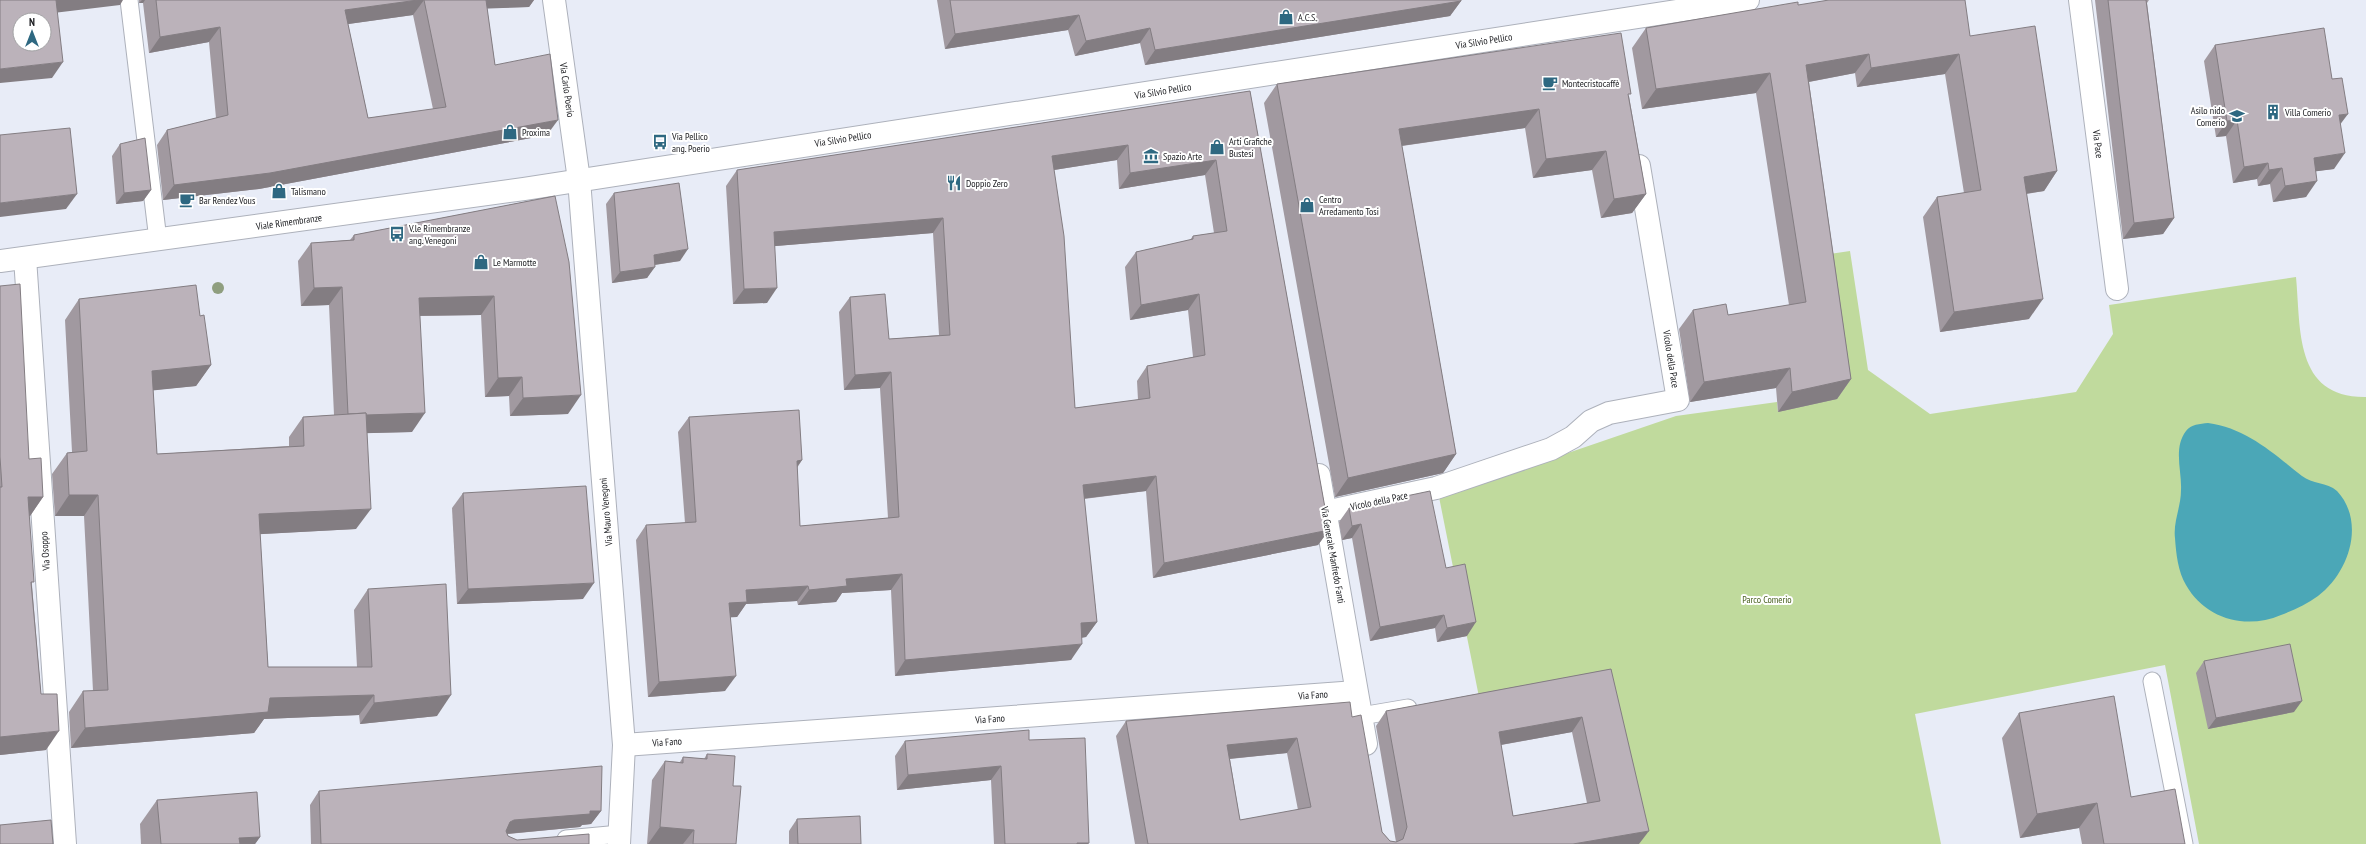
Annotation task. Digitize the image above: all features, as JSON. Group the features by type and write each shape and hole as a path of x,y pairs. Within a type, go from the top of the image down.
{"street":[{"name":"Via Carlo Poerio","path":"554,0 579,180"},
{"name":"Via Silvio Pellico","path":"579,180 1249,88 1616,30 1748,0"},
{"name":"Via Pace","path":"2080,0 2117,289"},
{"name":"Vicolo della Pace","path":"1325,512 1436,488 1551,449 1573,437 1591,421 1609,413 1678,400 1636,148"},
{"name":"Viale Rimembranze","path":"0,260 158,240 579,180"},
{"name":"Via Mauro Venegoni","path":"579,180 624,744 619,839"},
{"name":"Via Osoppo","path":"25,258 65,844"},
{"name":"Via Generale Manfredo Fanti","path":"1316,458 1369,762"},
{"name":"Via Fano","path":"624,744 1356,692"}],"lane":[{"path":"129,0 158,240"},
{"path":"2152,681 2184,844"},
{"path":"1360,716 1426,705"},
{"path":"550,840 619,839"}],"green space":[{"name":"Parco Comerio","path":"1850,251 1868,370 1930,414 2076,392 2113,334 2109,305 2296,277 2301,338 2306,357 2314,373 2325,386 2343,394 2366,397 2366,844 2199,844 2165,665 1915,714 1941,844 1638,844 1614,742 1481,707 1439,497 1676,416 1777,402 1778,412 1816,256"}],"water":[{"path":"2208,423 2235,430 2247,436 2270,450 2306,479 2333,488 2346,503 2351,517 2352,532 2350,546 2345,561 2329,586 2318,596 2300,607 2268,619 2241,621 2228,618 2215,613 2204,606 2194,597 2183,580 2176,550 2175,532 2181,496 2179,460 2180,445 2182,438 2190,427"}],"building":[{"path":"0,0 56,0 63,62 0,69"},
{"path":"156,0 418,0 345,10 368,118 446,107 424,0 486,0 495,65 550,54 558,120 270,173 174,185 167,130 228,115 220,27 160,37"},
{"path":"950,0 1461,1 1155,50 1150,28 1086,41 1079,15 955,34"},
{"path":"1829,0 1965,0 1970,36 2035,26 2057,171 2024,177 2043,299 1954,312 1937,197 1981,190 1959,54 1871,68 1869,54 1806,65 1851,379 1792,392 1790,368 1704,382 1693,310 1726,304 1728,315 1806,302 1770,73 1656,89 1646,28 1798,2 1798,5"},
{"path":"2108,0 2146,0 2174,218 2134,223"},
{"name":"Villa Comerio","path":"2324,28 2332,79 2342,78 2348,114 2339,115 2345,153 2314,158 2317,181 2285,186 2282,168 2269,170 2268,163 2244,167 2237,120 2227,121 2215,45"},
{"path":"1621,33 1631,94 1628,94 1646,194 1614,199 1606,151 1546,159 1539,109 1399,129 1456,454 1348,478 1277,84"},
{"path":"1250,91 1329,530 1164,563 1156,476 1083,485 1097,622 1081,623 1082,644 905,660 902,574 846,579 847,586 809,590 808,586 746,590 747,602 729,603 736,676 659,682 646,525 696,522 689,417 799,410 802,460 797,461 800,526 899,517 891,372 855,375 850,297 885,294 889,339 950,335 943,218 774,232 777,288 744,289 737,170","holes":["1128,145 1130,173 1216,160 1227,231 1193,236 1193,239 1136,252 1141,305 1199,294 1205,355 1147,366 1150,398 1075,408 1064,236 1052,156"]},
{"path":"70,128 77,194 0,203 0,135"},
{"path":"145,138 151,190 124,193 120,144"},
{"path":"679,183 688,249 654,255 655,267 620,272 614,193"},
{"path":"555,196 569,262 581,395 523,398 522,377 498,378 494,296 419,298 425,413 366,415 366,413 348,414 342,287 314,288 311,243 354,240 354,235"},
{"path":"20,284 29,459 41,458 43,497 28,497 34,582 31,582 41,694 57,694 59,731 0,737 0,487 2,487 0,457 0,286"},
{"path":"196,285 200,316 204,315 211,365 152,371 157,454 304,446 303,417 366,413 371,509 259,514 268,667 372,667 368,589 446,584 451,695 374,703 374,695 270,698 268,712 85,728 83,691 108,690 98,495 69,495 67,453 87,451 79,299"},
{"path":"586,486 594,583 468,589 463,493"},
{"path":"1430,491 1446,568 1465,564 1476,622 1447,628 1444,615 1380,627 1361,524 1352,526 1349,508"},
{"path":"2290,644 2302,701 2216,718 2204,661"},
{"path":"1611,669 1649,831 1573,844 1148,844 1126,721 1350,702 1352,717 1361,715 1382,832 1390,841 1396,842 1403,839 1407,827 1386,711","holes":["1582,717 1600,801 1513,816 1499,732","1297,738 1311,807 1240,820 1227,745"]},
{"path":"2114,696 2131,797 2175,789 2185,844 2104,844 2097,803 2037,814 2019,713"},
{"path":"1029,730 1029,740 1085,738 1089,843 1005,844 1001,766 908,775 905,741"},
{"path":"707,754 735,756 733,786 741,786 736,844 693,844 694,830 660,827 665,761 683,763 683,757 707,759"},
{"path":"602,766 601,811 590,811 590,814 514,820 510,822 506,831 508,836 517,840 589,834 589,844 321,844 319,791"},
{"path":"257,792 260,837 239,838 240,844 161,844 157,800"},
{"path":"860,816 861,844 798,844 797,819"},
{"path":"51,820 53,844 0,844 0,825"}],"place":[{"name":"A.C.S.","path":"1286,17"},
{"name":"Montecristocaffè","path":"1550,83"},
{"name":"Villa Comerio","path":"2273,112"},
{"name":"Asilo nido Comerio","path":"2237,116"},
{"name":"Proxima","path":"510,132"},
{"name":"Via Pellico ang. Poerio","path":"660,142"},
{"name":"Arti Grafiche Bustesi","path":"1217,147"},
{"name":"Spazio Arte","path":"1151,156"},
{"name":"Doppio Zero","path":"954,183"},
{"name":"Talismano","path":"279,191"},
{"name":"Bar Rendez Vous","path":"187,200"},
{"name":"Centro Arredamento Tosi","path":"1307,205"},
{"name":"V.le Rimembranze ang. Venegoni","path":"397,234"},
{"name":"Le Marmotte","path":"481,262"}]}
